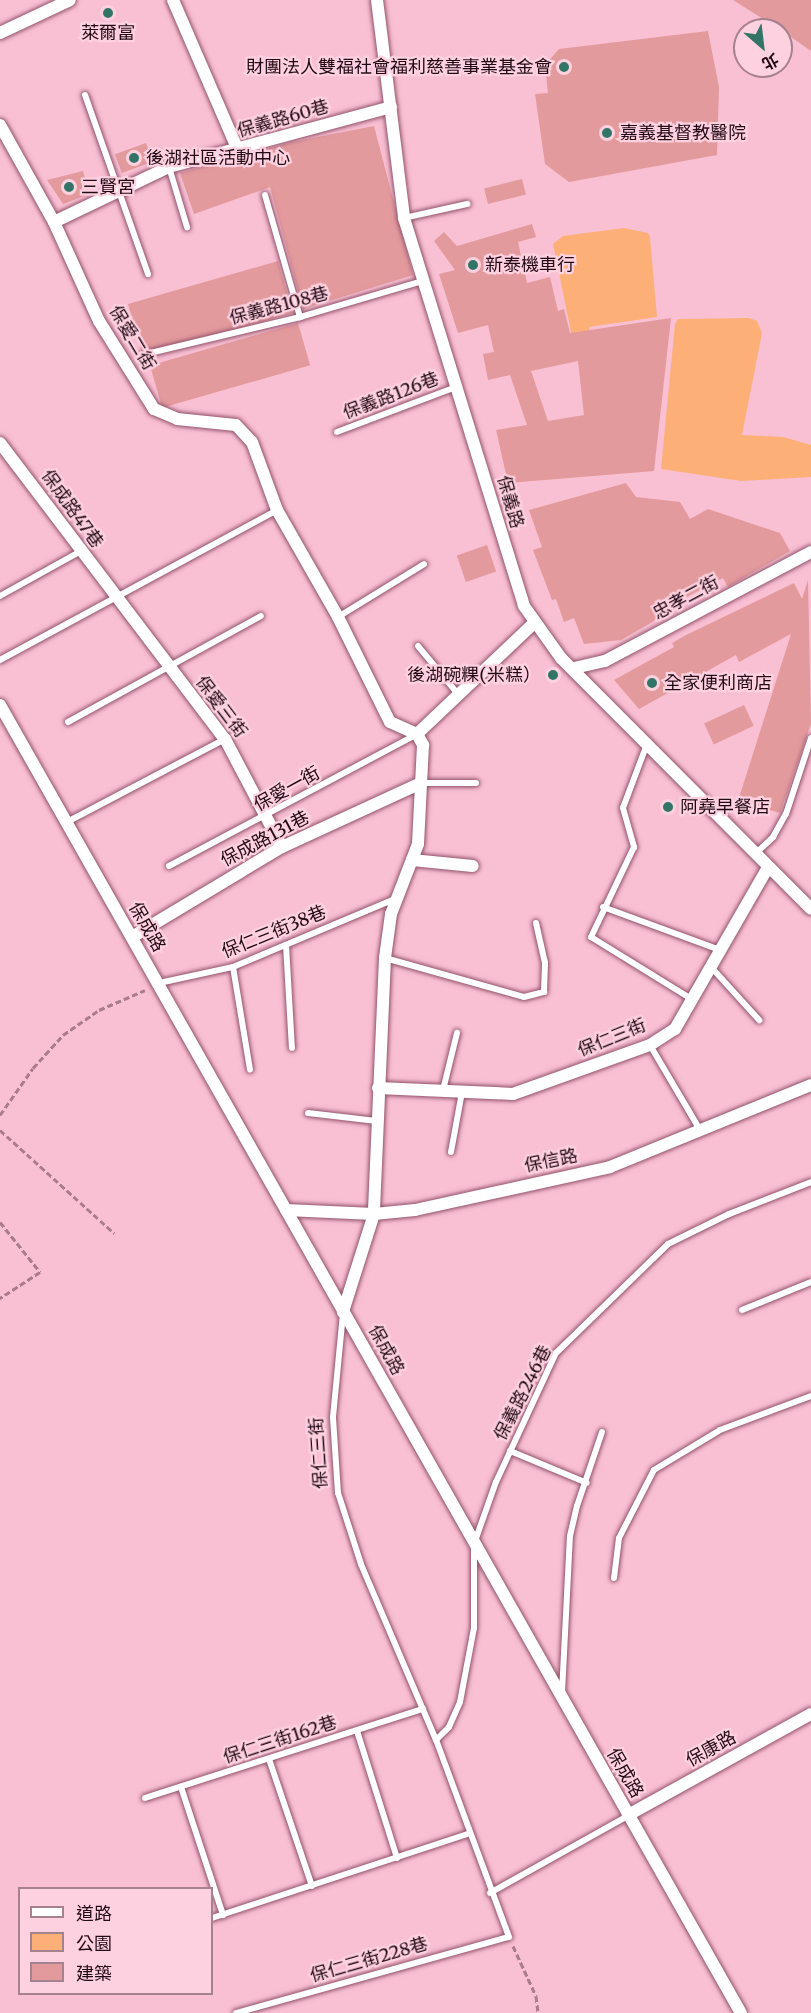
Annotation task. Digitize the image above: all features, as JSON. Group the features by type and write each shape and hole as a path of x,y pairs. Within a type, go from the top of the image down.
{"street":[{"path":"0,33 70,0"},
{"path":"173,0 238,150"},
{"name":"保義路","path":"377,0 404,218 517,588 534,623 561,658 574,668 811,909"},
{"name":"保義路60巷","path":"54,222 169,167 391,107"},
{"name":"保愛二街","path":"0,124 54,222 99,321 154,409 177,419 236,425 252,442 277,510 338,617 390,722 417,734"},
{"name":"保成路47巷","path":"0,442 115,598"},
{"name":"忠孝二街","path":"574,668 605,661 811,552"},
{"name":"保愛三街","path":"115,598 225,739 282,847"},
{"path":"420,783 423,745 417,734 534,623"},
{"name":"保成路","path":"0,705 159,983 562,1701 741,2013"},
{"name":"保成路131巷","path":"132,936 282,847 420,783"},
{"name":"保仁三街","path":"343,1312 374,1214 385,957 398,898 418,844 420,783"},
{"path":"412,860 472,866"},
{"name":"保仁三街","path":"378,1088 513,1094 650,1045 675,1029 768,867"},
{"name":"保信路","path":"286,1210 374,1214 415,1210 610,1167 811,1085"},
{"name":"保康路","path":"628,1815 811,1714"}],"lane":[{"path":"85,95 148,274"},
{"path":"169,167 187,227"},
{"path":"265,195 300,317"},
{"path":"404,218 467,204"},
{"name":"保義路108巷","path":"142,355 300,317 422,281"},
{"name":"保義路126巷","path":"337,432 456,387"},
{"path":"0,660 277,510"},
{"path":"0,596 81,551"},
{"path":"338,617 424,564"},
{"path":"68,722 169,669 261,616"},
{"path":"418,646 458,694"},
{"name":"保愛一街","path":"169,866 267,817 417,734"},
{"path":"755,854 773,837 786,814 811,738"},
{"path":"67,822 225,739"},
{"path":"647,744 623,808 634,848 603,907 591,937 693,1000"},
{"path":"420,783 476,783"},
{"name":"保仁三街38巷","path":"159,983 233,967 398,898"},
{"path":"603,907 720,950"},
{"path":"385,957 524,997 544,992 544,963 536,923"},
{"path":"286,945 292,1048"},
{"path":"233,967 250,1070"},
{"path":"711,967 759,1020"},
{"path":"442,1091 457,1033"},
{"path":"650,1045 700,1130"},
{"path":"451,1152 462,1092"},
{"path":"308,1113 377,1121"},
{"name":"保義路246巷","path":"436,1740 449,1727 460,1702 474,1628 474,1544 510,1451 556,1353 668,1244 729,1214 811,1182"},
{"path":"742,1310 811,1282"},
{"name":"保仁三街","path":"343,1312 333,1417 338,1493 361,1564 436,1740 468,1834 509,1937"},
{"path":"614,1578 619,1538 654,1470 720,1430 811,1396"},
{"path":"562,1701 570,1536 576,1506 587,1483 602,1432"},
{"path":"510,1451 587,1483"},
{"name":"保仁三街162巷","path":"145,1798 423,1708"},
{"path":"357,1731 397,1858"},
{"path":"269,1759 312,1886"},
{"path":"182,1787 223,1915"},
{"path":"490,1893 628,1815"},
{"path":"213,1918 468,1834"},
{"name":"保仁三街228巷","path":"236,2013 509,1937"}],"path":[{"path":"0,1115 33,1068 63,1035 99,1010 159,983"},
{"path":"0,1130 114,1233"},
{"path":"0,1222 40,1272 0,1299"},
{"path":"509,1937 536,1996 538,2013"}],"green space":[{"path":"624,228 648,233 650,237 657,317 589,327 592,354 576,356 553,244 563,236"},
{"path":"749,318 757,321 762,333 742,435 783,437 811,445 811,477 741,481 661,469 675,324 678,319"}],"building":[{"path":"733,0 811,0 811,51 793,38 793,18 762,18"},
{"path":"708,31 719,87 717,155 569,182 545,164 535,94 548,93 545,65 559,49"},
{"path":"374,126 413,275 303,309 270,187 194,214 180,173 292,142"},
{"name":"後湖社區活動中心","path":"146,143 153,162 122,173 115,154"},
{"name":"三賢宮","path":"83,171 89,194 63,204 47,180"},
{"path":"522,179 526,195 488,204 484,188"},
{"path":"532,224 536,237 518,242 527,283 550,277 558,311 564,309 570,333 671,318 654,471 508,483 496,430 527,425 510,375 488,380 483,354 494,352 488,325 458,333 439,274 455,270 434,241 444,232 457,246","holes":["578,361 584,415 548,421 531,371"]},
{"path":"278,261 293,313 143,356 128,304"},
{"path":"298,323 310,365 162,408 150,365"},
{"path":"626,483 636,497 680,502 690,519 708,509 780,533 790,551 728,587 723,578 658,612 661,617 621,640 584,644 574,618 564,622 556,599 552,600 533,550 542,547 529,510"},
{"path":"487,545 496,571 466,582 457,555"},
{"path":"808,580 811,724 780,813 738,801 791,634 739,662 736,655 639,709 614,680 674,647 672,643 686,635 794,583 802,599"},
{"path":"744,705 754,726 714,744 704,724"}],"place":[{"name":"萊爾富","path":"108,13"},
{"name":"財團法人雙福社會福利慈善事業基金會","path":"564,67"},
{"name":"嘉義基督教醫院","path":"607,133"},
{"name":"後湖社區活動中心","path":"134,158"},
{"name":"三賢宮","path":"69,187"},
{"name":"新泰機車行","path":"473,265"},
{"name":"後湖碗粿(米糕）","path":"553,675"},
{"name":"全家便利商店","path":"652,683"},
{"name":"阿堯早餐店","path":"668,807"}]}
